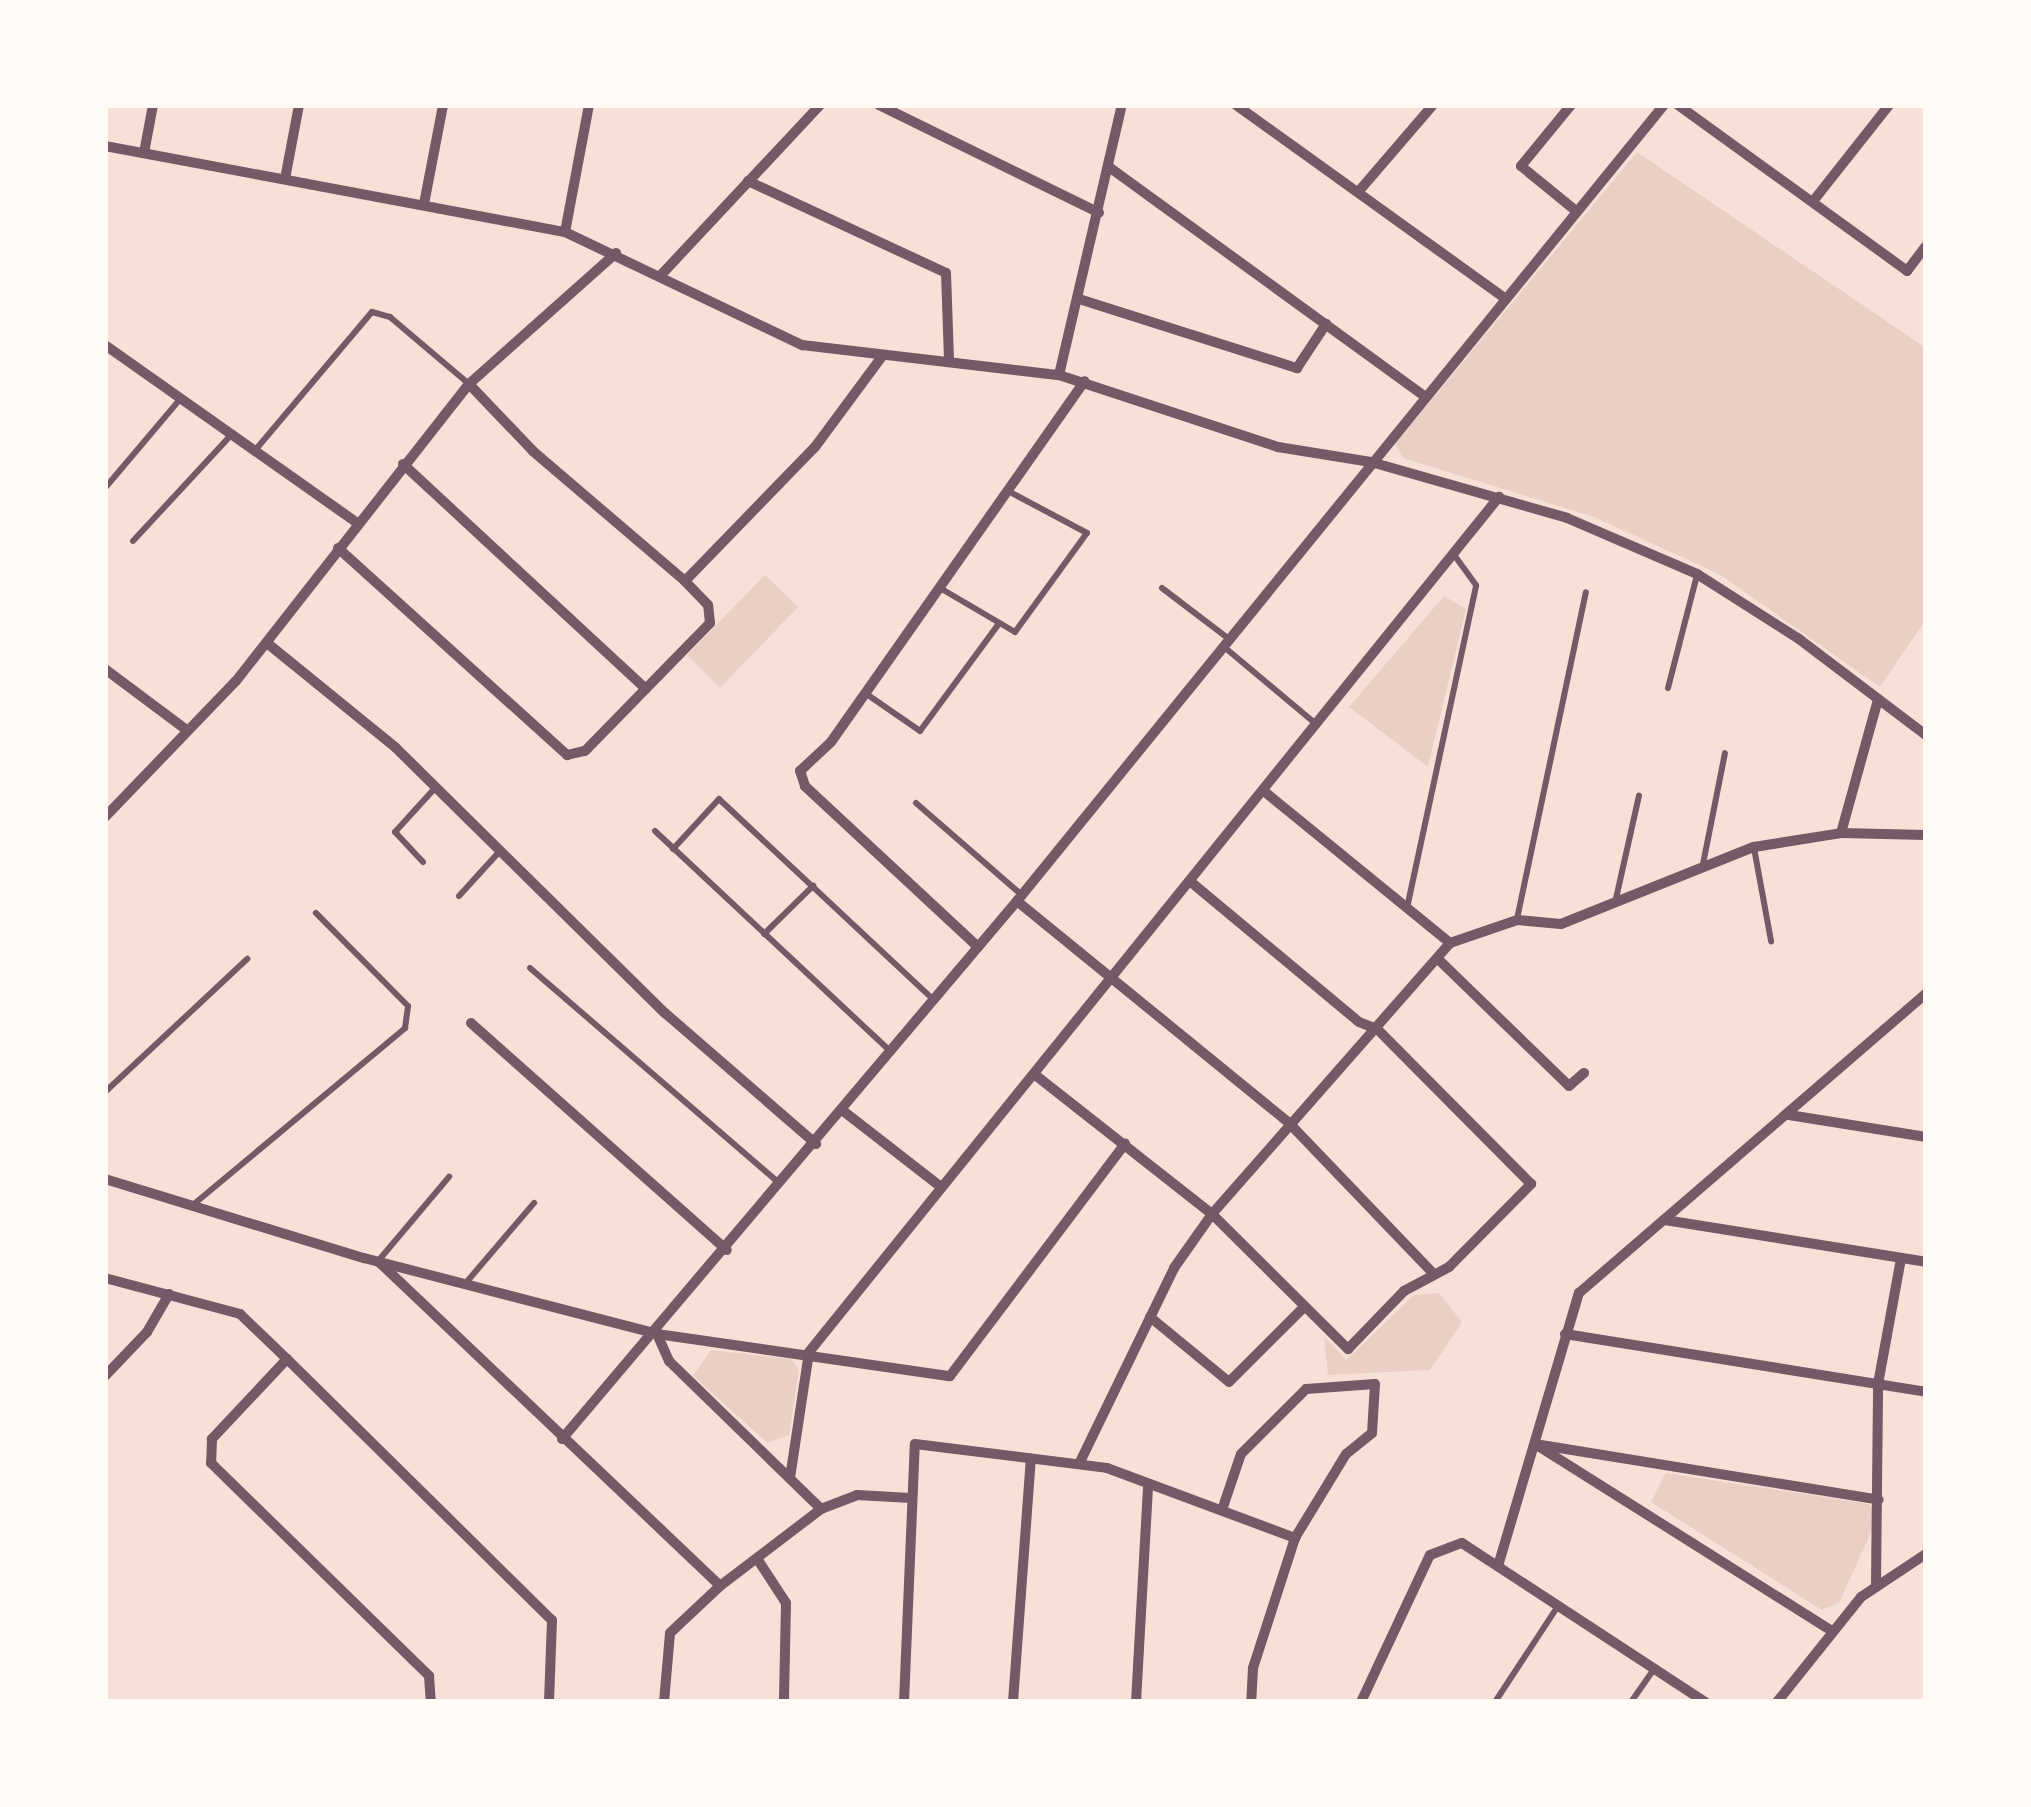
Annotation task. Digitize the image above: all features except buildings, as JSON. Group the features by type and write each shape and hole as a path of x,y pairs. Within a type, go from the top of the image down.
{"street":[{"path":"144,153 153,105"},
{"path":"285,179 299,105"},
{"path":"424,204 442,105"},
{"path":"566,232 588,105"},
{"path":"661,274 820,105"},
{"path":"880,105 1099,213"},
{"path":"1059,375 1122,105"},
{"path":"1236,105 1503,297"},
{"path":"1359,191 1432,105"},
{"path":"1571,105 1521,166 1576,211"},
{"path":"562,1439 656,1334 1020,898 1422,395 1664,105"},
{"path":"1678,105 1907,271 1926,246"},
{"path":"1814,200 1889,105"},
{"path":"105,146 566,232 802,344 1059,375 1278,447 1370,462 1499,496 1622,538 1697,574 1800,639 1926,734"},
{"path":"1108,167 1422,395"},
{"path":"748,181 946,272 949,361"},
{"path":"105,818 184,728 267,643 356,522 469,384 616,254"},
{"path":"1079,299 1297,368 1326,324"},
{"path":"105,345 258,448 356,522"},
{"path":"684,582 815,447 883,355"},
{"path":"977,946 799,778 866,694 1085,381"},
{"path":"338,548 566,755 585,750 710,623 708,606 684,582 533,451 469,384"},
{"path":"404,464 646,689"},
{"path":"790,1478 809,1352 1456,557 1499,496"},
{"path":"267,643 435,788 665,1013 816,1144"},
{"path":"105,668 184,728"},
{"path":"1841,833 1878,700"},
{"path":"1265,792 1450,943"},
{"path":"1079,1464 1150,1317 1212,1214 1450,943 1517,920 1561,924 1703,864 1754,847 1841,833 1926,836"},
{"path":"1034,1074 1212,1214 1348,1349 1404,1292 1434,1274 1531,1184 1377,1029 1359,1022 1190,882"},
{"path":"1020,898 1288,1124 1434,1274"},
{"path":"1439,960 1569,1086 1584,1073"},
{"path":"1498,1566 1579,1294 1920,1006 1926,994"},
{"path":"471,1023 726,1250"},
{"path":"842,1110 941,1187"},
{"path":"1789,1115 1926,1137"},
{"path":"105,1179 378,1262 656,1334 809,1352 950,1376 1125,1144"},
{"path":"1666,1220 1926,1262"},
{"path":"1876,1584 1878,1384 1901,1259"},
{"path":"378,1262 720,1586"},
{"path":"105,1278 240,1314 288,1359 552,1620 549,1702"},
{"path":"105,1376 147,1332 169,1294"},
{"path":"1150,1317 1229,1382 1304,1306"},
{"path":"656,1334 669,1361 822,1508"},
{"path":"1565,1334 1926,1392"},
{"path":"288,1359 212,1439 211,1463 429,1676 431,1702"},
{"path":"1222,1510 1241,1454 1306,1389 1375,1384 1372,1432 1346,1454 1295,1538 1252,1668 1251,1702"},
{"path":"904,1702 914,1444 1079,1464 1148,1484 1295,1538"},
{"path":"1535,1444 1879,1500"},
{"path":"1535,1444 1830,1630"},
{"path":"1013,1702 1031,1459"},
{"path":"1136,1702 1148,1484"},
{"path":"664,1702 670,1633 720,1586 822,1508 857,1496 912,1498"},
{"path":"1361,1702 1430,1556 1462,1544 1556,1609 1706,1702"},
{"path":"1777,1702 1830,1630 1876,1584 1926,1554"},
{"path":"758,1560 786,1603 784,1702"}],"lane":[{"path":"258,448 372,312 390,317 469,384"},
{"path":"105,488 182,397"},
{"path":"133,541 234,432"},
{"path":"939,587 1016,632 1087,533 1008,491"},
{"path":"1407,909 1476,585 1456,557"},
{"path":"1668,688 1697,574"},
{"path":"1162,588 1318,726"},
{"path":"1517,920 1586,592"},
{"path":"866,694 920,731 998,624"},
{"path":"1703,864 1725,753"},
{"path":"422,862 396,832 435,788"},
{"path":"1615,904 1638,796"},
{"path":"673,848 720,798 934,1000"},
{"path":"916,803 1020,898"},
{"path":"654,832 891,1052"},
{"path":"1754,847 1771,941"},
{"path":"459,896 500,851"},
{"path":"764,934 813,886"},
{"path":"194,1204 405,1028 408,1006 316,913"},
{"path":"105,1092 247,959"},
{"path":"530,968 781,1185"},
{"path":"105,1103 105,1120"},
{"path":"378,1262 449,1176"},
{"path":"464,1286 534,1203"},
{"path":"1495,1702 1556,1609"},
{"path":"1631,1702 1653,1670"}],"shaded area":[{"path":"1637,152 1926,348 1926,619 1880,687 1719,574 1594,517 1403,458 1395,444"},
{"path":"765,575 798,607 720,688 687,655"},
{"path":"1444,596 1466,609 1428,767 1349,707"},
{"path":"1439,1293 1462,1322 1430,1370 1328,1375 1324,1336 1346,1360 1414,1295"},
{"path":"711,1350 791,1359 799,1370 789,1435 768,1443 693,1376"},
{"path":"1666,1473 1869,1504 1878,1517 1839,1603 1822,1610 1651,1502"}]}
